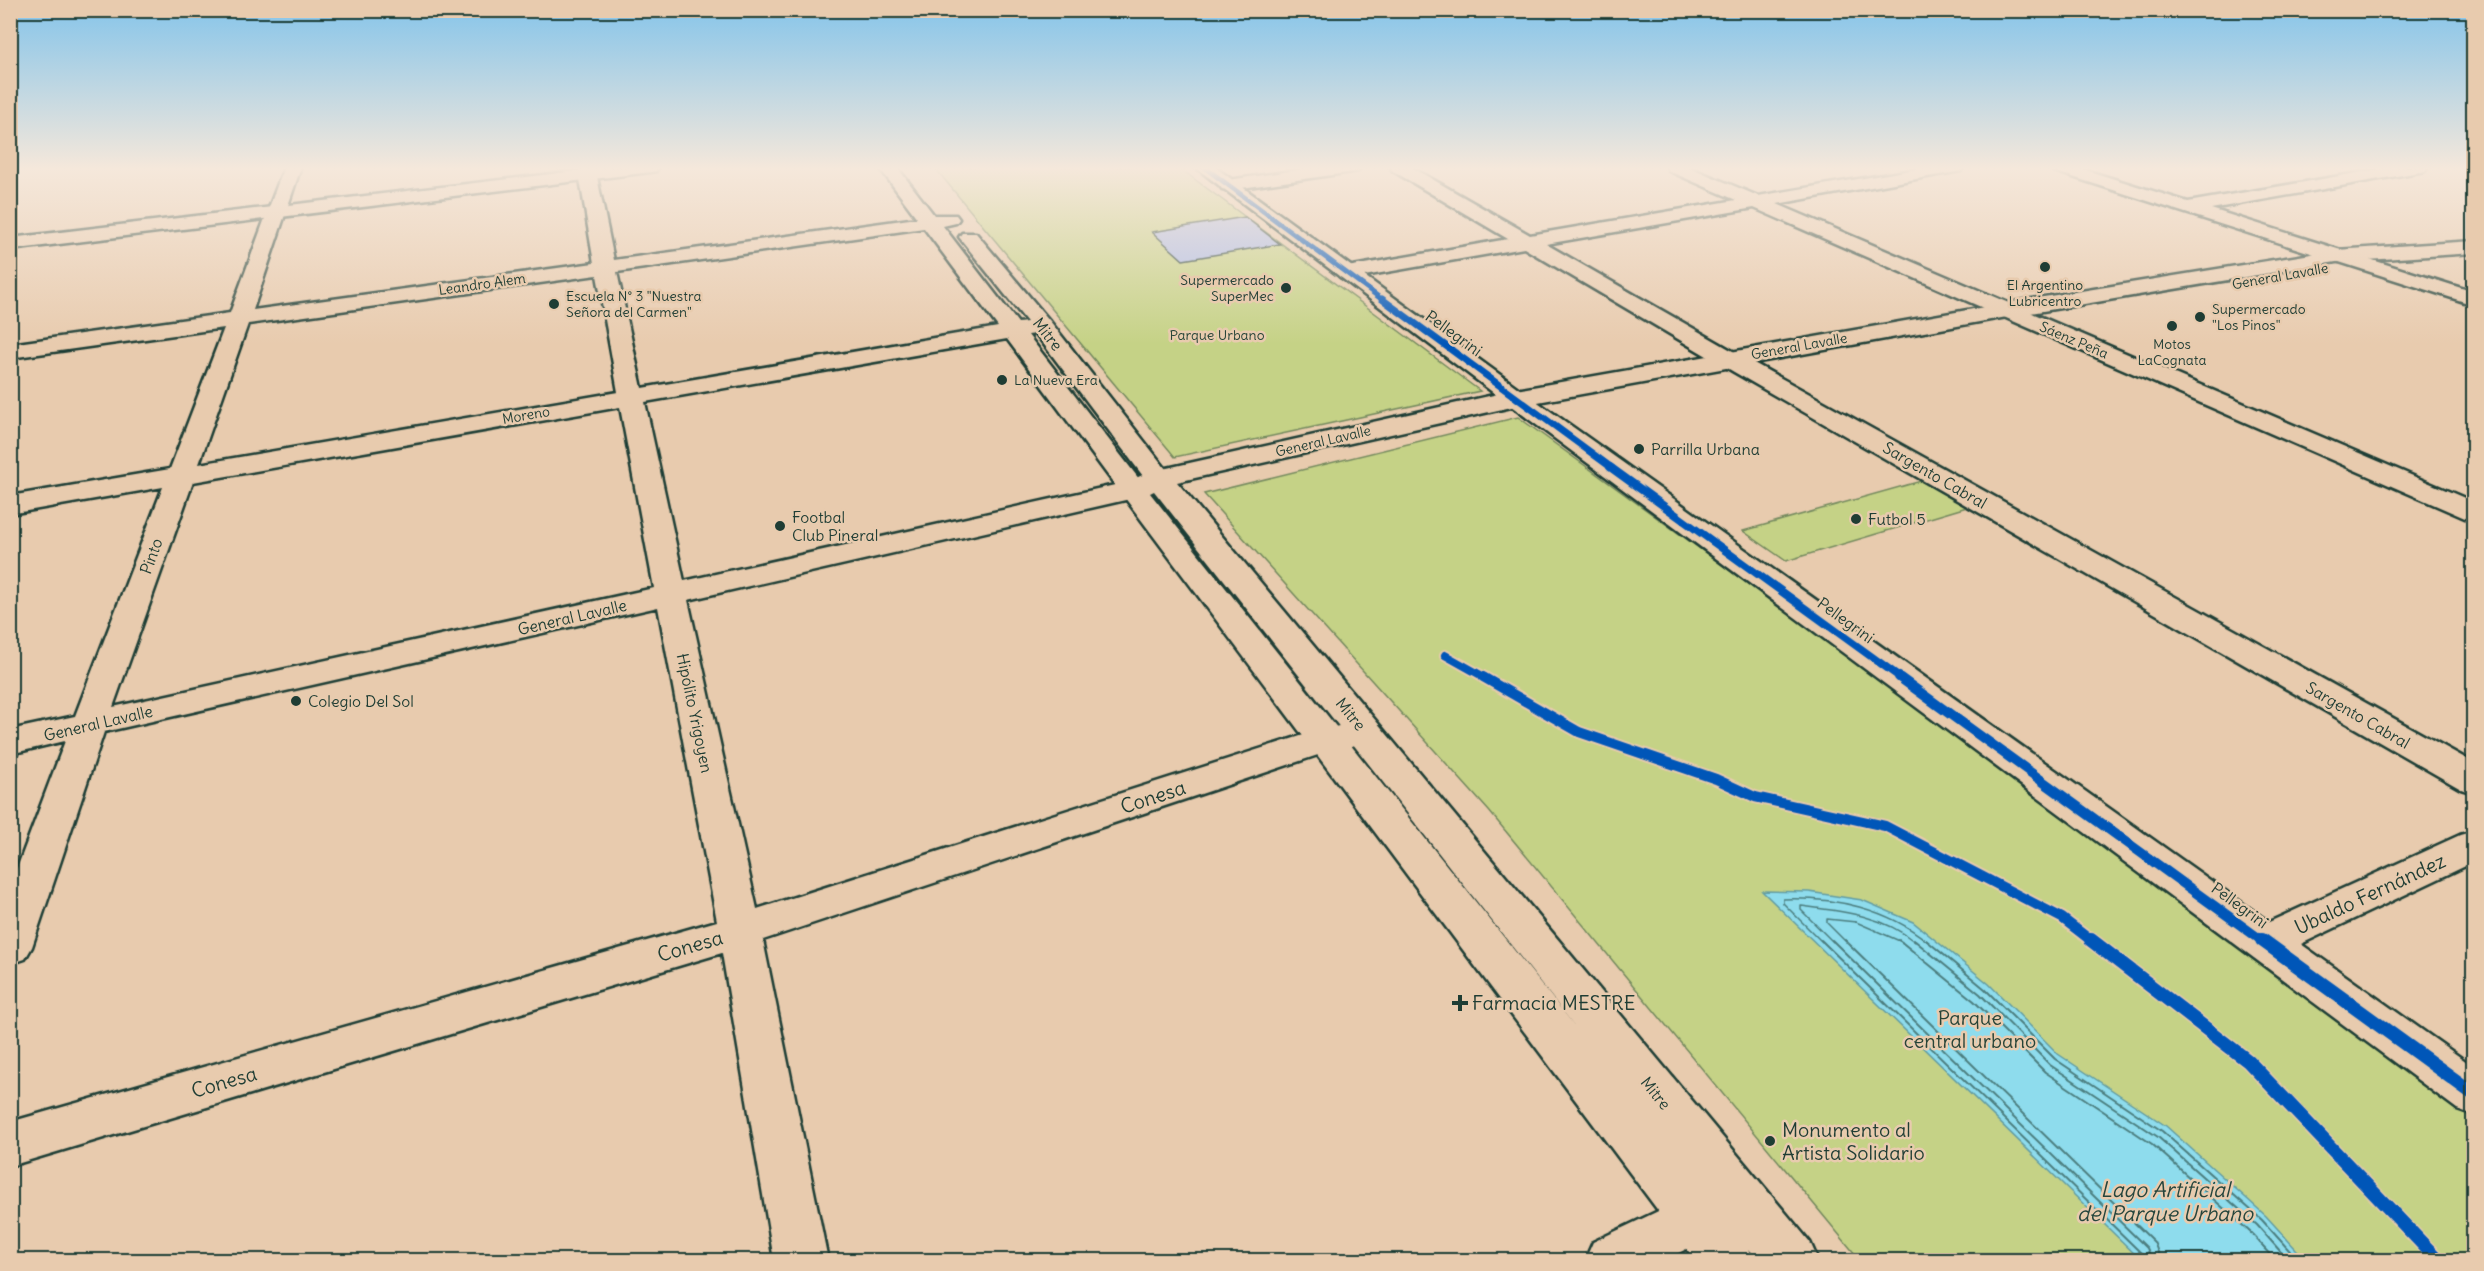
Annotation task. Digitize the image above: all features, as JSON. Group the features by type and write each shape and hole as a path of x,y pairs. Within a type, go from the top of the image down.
{"street":[{"path":"10,244 156,226"},
{"name":"Pinto","path":"10,947 89,725 239,319 270,226"},
{"name":"Hipólito Yrigoyen","path":"598,226 670,595 740,931 801,1260"},
{"name":"Leandro Alem","path":"10,351 900,226"},
{"name":"Mitre","path":"934,226 1014,331 1153,485"},
{"name":"Mitre","path":"961,226 1042,326 1153,485 1346,736 1694,1218 1727,1260"},
{"name":"Pellegrini","path":"1284,226 1522,403 2474,1094"},
{"name":"Sargento Cabral","path":"1505,226 1737,363 2474,780"},
{"path":"1347,273 1614,226"},
{"name":"Sáenz Peña","path":"1813,226 2474,513"},
{"path":"2245,226 2474,299"},
{"name":"General Lavalle","path":"10,742 1522,403 2336,256 2474,247"},
{"name":"General Lavalle","path":"2017,314 2361,262 2474,256"},
{"name":"Moreno","path":"10,505 1042,326"},
{"name":"Mitre","path":"1346,736 1740,1196 1791,1260"},
{"name":"Conesa","path":"10,1144 740,931 1346,736"},
{"name":"Ubaldo Fernández","path":"2266,942 2474,845"},
{"path":"1612,1260 1740,1196"}],"green space":[{"name":"Parque Urbano","path":"983,226 1258,226 1480,391 1175,457"},
{"name":"Parque central urbano","path":"1518,417 2473,1109 2473,1260 1860,1260 1489,811 1204,494"},
{"name":"Futbol 5","path":"1921,481 1967,507 1786,561 1743,531"}],"water":[{"name":"Lago Artificial del Parque Urbano","path":"1762,891 1809,892 1862,900 1913,922 1989,984 2058,1054 2166,1126 2266,1216 2306,1260 2141,1260"}],"building":[{"path":"1187,226 1257,226 1280,244 1183,260 1152,232"}],"cycle path":[{"path":"1284,226 1529,408 2474,1094"},
{"path":"1445,655 1579,732 1716,779 1755,797 1885,826 2062,918 2248,1061 2438,1260"}],"place":[{"name":"El Argentino Lubricentro","path":"2045,267"},
{"name":"Supermercado SuperMec","path":"1286,288"},
{"name":"Escuela N° 3 \"Nuestra Señora del Carmen\"","path":"554,304"},
{"name":"Supermercado \"Los Pinos\"","path":"2200,317"},
{"name":"Motos LaCognata","path":"2172,326"},
{"name":"La Nueva Era","path":"1002,380"},
{"name":"Parrilla Urbana","path":"1639,449"},
{"name":"Futbol 5","path":"1856,519"},
{"name":"Footbal Club Pineral","path":"780,526"},
{"name":"Colegio Del Sol","path":"296,701"},
{"name":"Farmacia MESTRE","path":"1460,1003"},
{"name":"Monumento al Artista Solidario","path":"1770,1141"}]}
